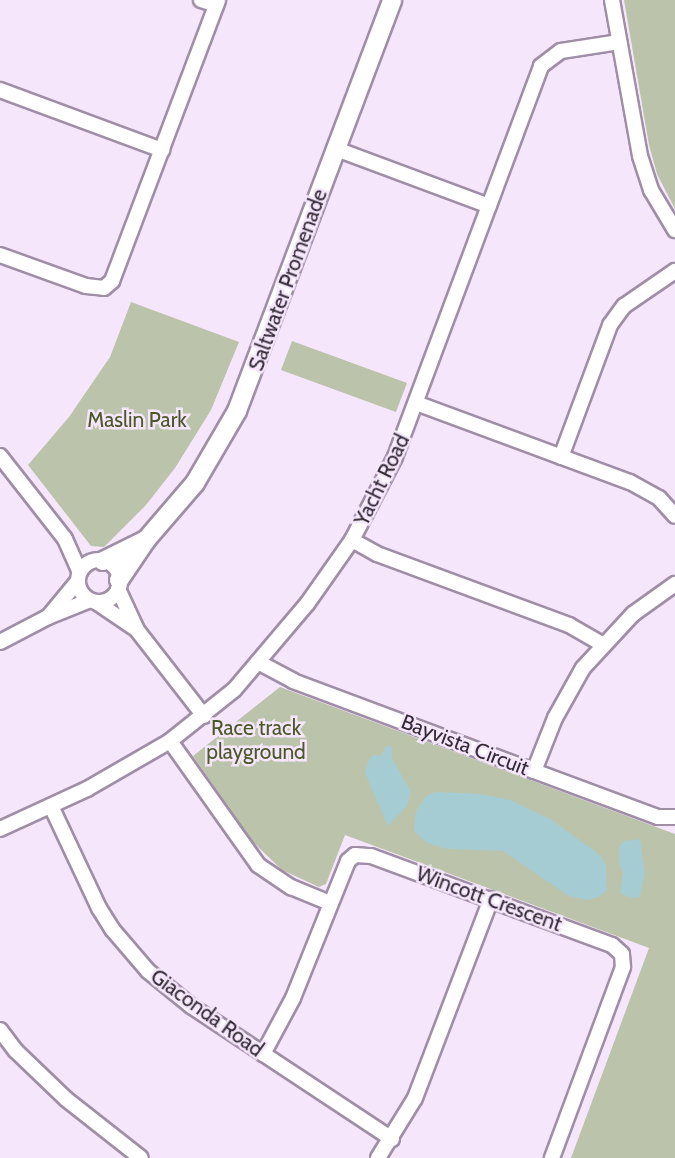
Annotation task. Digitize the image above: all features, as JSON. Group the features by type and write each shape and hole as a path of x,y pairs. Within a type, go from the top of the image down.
{"street":[{"path":"0,255 86,286 108,286 115,277 217,3 201,0"},
{"name":"Saltwater Promenade","path":"119,584 146,540 195,483 237,411 392,0"},
{"path":"612,0 640,156 652,190 675,230"},
{"name":"Yacht Road","path":"1,828 110,777 170,741 234,690 307,604 352,540 385,479 545,61 561,51 619,42"},
{"path":"0,90 162,150"},
{"path":"336,149 489,206"},
{"path":"561,457 610,325 624,306 675,271"},
{"path":"416,403 646,490 675,516"},
{"path":"0,456 65,539 79,576 81,592 137,630"},
{"path":"65,539 115,568 137,630 204,716"},
{"name":"Saltwater Promenade","path":"100,561 146,540"},
{"path":"352,540 377,554 569,625 602,645"},
{"path":"48,617 79,576 100,561"},
{"path":"0,642 48,617 93,601 110,599 119,584"},
{"path":"534,771 568,691 602,645 633,614 675,584"},
{"name":"Bayvista Circuit","path":"258,662 293,681 534,771 658,817 675,817"},
{"path":"170,741 258,865 291,887 330,903"},
{"name":"Giaconda Road","path":"51,806 84,881 112,929 130,952 181,999 392,1139"},
{"name":"Wincott Crescent","path":"263,1054 289,1007 348,861 363,854 491,899 612,945 624,960 552,1158"},
{"path":"378,1158 415,1098 491,899"},
{"path":"0,1030 16,1051 66,1099 141,1158"}],"green space":[{"path":"624,0 675,0 675,209 657,174 649,145"},
{"name":"Maslin Park","path":"131,302 239,342 211,410 175,468 146,505 104,547 91,546 28,465 69,417 110,357"},
{"path":"292,341 407,383 396,412 281,370"},
{"name":"Race track playground","path":"280,687 675,834 675,1158 571,1158 649,948 345,835 326,884 319,887 282,870 252,841 193,756"}],"shaded area":[{"path":"386,746 392,747 392,758 411,792 407,806 388,826 365,773 369,759 374,755 381,756"},
{"path":"436,792 480,794 510,800 552,820 601,856 606,865 607,890 599,897 587,900 569,896 503,851 448,849 427,843 414,831 416,811 426,796"},
{"path":"640,839 645,875 639,898 629,897 620,893 623,873 619,863 619,847 624,841"}]}
